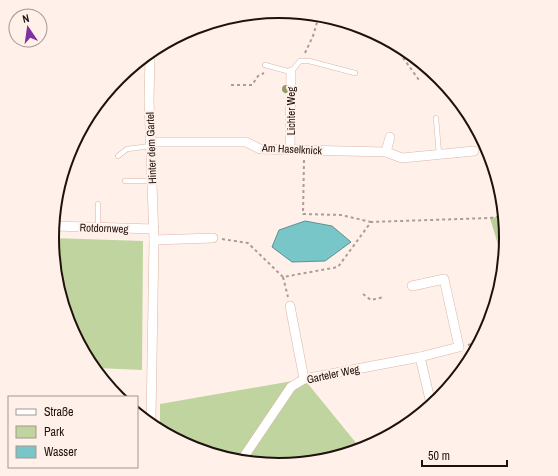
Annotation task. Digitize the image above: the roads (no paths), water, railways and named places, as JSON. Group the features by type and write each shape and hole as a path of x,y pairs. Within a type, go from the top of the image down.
{"street":[{"name":"Hinter dem Gartel","path":"150,60 149,100 154,229 151,417"},
{"name":"Lichter Weg","path":"290,150 291,72"},
{"path":"386,152 390,137"},
{"name":"Am Haselknick","path":"151,144 246,142 260,149 386,152 402,158 474,151"},
{"name":"Rotdornweg","path":"59,226 154,229"},
{"path":"154,240 213,238"},
{"name":"Garteler Weg","path":"245,455 291,386 304,380 420,357 459,347 444,279 412,286"},
{"path":"290,306 304,380"},
{"path":"420,357 430,398"}],"lane":[{"path":"265,65 291,72 300,61 309,61 355,73"},
{"path":"436,118 439,154"},
{"path":"118,156 127,149 151,144"},
{"path":"125,181 152,181"},
{"path":"98,204 98,228"}],"water":[{"path":"305,221 332,226 351,242 325,261 292,262 272,247 279,230"}]}
